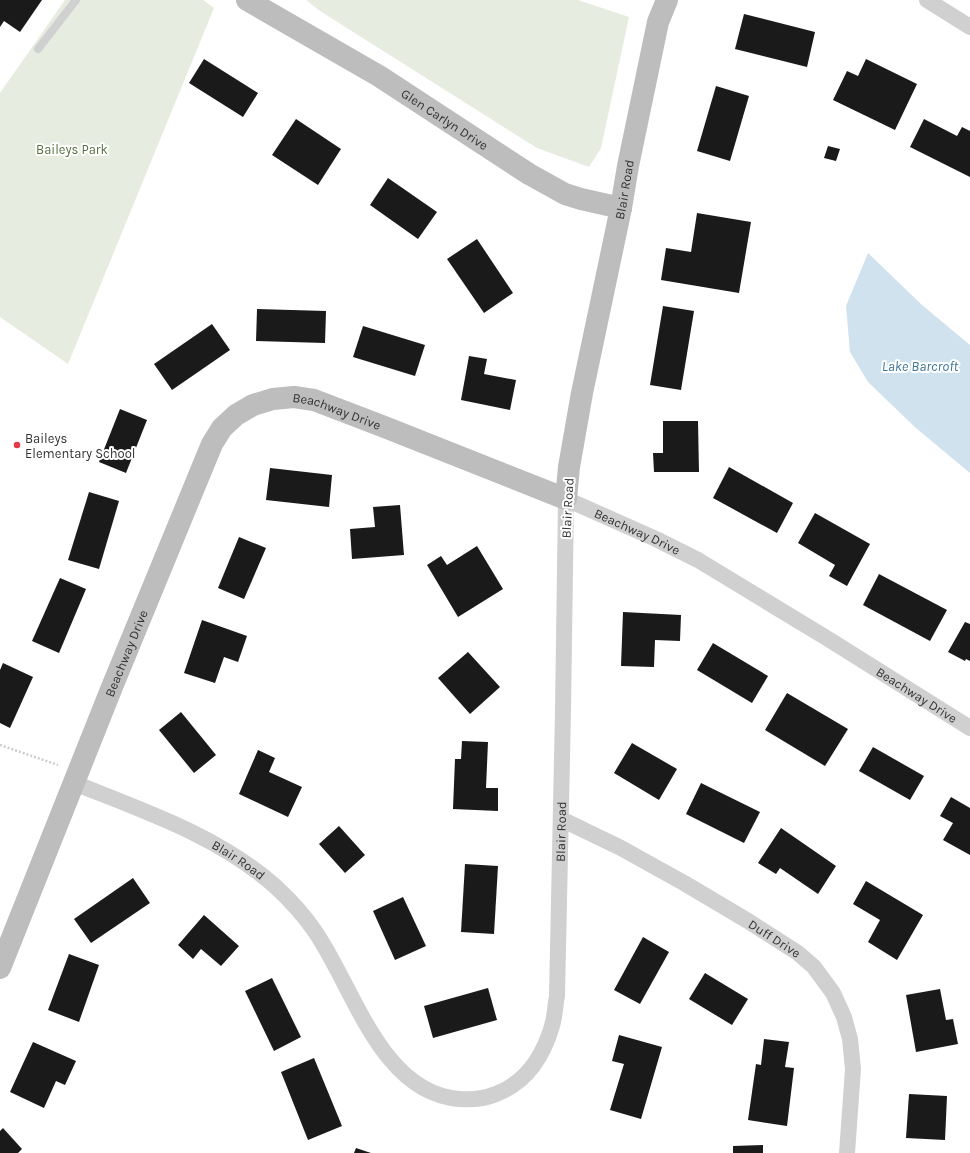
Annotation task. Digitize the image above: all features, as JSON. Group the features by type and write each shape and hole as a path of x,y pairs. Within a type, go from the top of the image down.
{"street":[{"name":"Glen Carlyn Drive","path":"247,0 268,8 379,76 529,174 553,188 581,199 621,208"},
{"name":"Blair Road","path":"74,783 166,820 220,846 248,865 274,886 294,904 315,931 338,970 373,1036 390,1060 411,1080 428,1090 449,1098 472,1100 487,1098 505,1091 518,1082 534,1067 545,1047 553,1025 557,996 566,499 569,467 582,393 658,22 667,0"},
{"path":"927,0 970,27"},
{"name":"Beachway Drive","path":"0,968 112,687 212,444 222,428 236,415 253,405 273,399 294,397 314,400 566,499 656,539 698,560 970,728"},
{"name":"Duff Drive","path":"561,819 621,848 684,883 798,953 814,967 833,992 844,1017 850,1039 853,1069 847,1153"}],"lane":[{"path":"38,49 76,0"}],"path":[{"path":"0,745 58,766"}],"green space":[{"name":"Baileys Park","path":"65,0 203,0 214,8 68,364 0,317 0,93"},
{"path":"306,0 578,0 629,17 601,148 589,167 537,148 320,11"}],"water":[{"name":"Lake Barcroft","path":"868,253 922,305 970,345 970,473 916,428 868,382 850,352 846,306"}],"building":[{"path":"0,0 42,0 20,32 4,21 0,27"},
{"path":"744,14 815,32 807,67 735,49"},
{"path":"204,59 258,93 243,117 189,83"},
{"path":"866,59 917,84 895,130 833,100 847,71 858,76"},
{"path":"716,86 749,96 730,161 697,151"},
{"path":"296,119 341,149 318,185 272,155"},
{"path":"924,119 957,136 962,127 970,131 970,177 910,147"},
{"path":"828,146 840,149 836,161 824,158"},
{"path":"388,178 437,212 418,239 370,205"},
{"path":"697,213 751,222 739,293 661,280 666,248 691,252"},
{"path":"477,239 513,293 484,313 447,259"},
{"path":"663,306 694,311 681,390 650,385"},
{"path":"257,309 326,311 325,343 256,341"},
{"path":"212,324 230,350 172,390 154,364"},
{"path":"363,326 425,345 415,376 353,357"},
{"path":"469,356 487,359 484,374 516,380 510,410 461,400"},
{"path":"120,409 147,420 126,473 99,462"},
{"path":"663,421 698,421 699,472 654,472 653,453 663,453"},
{"path":"729,467 793,503 777,533 713,498"},
{"path":"270,468 332,475 329,507 266,500"},
{"path":"89,492 119,501 99,569 68,560"},
{"path":"400,505 404,555 352,559 350,529 375,527 373,507"},
{"path":"815,513 870,544 847,586 829,576 835,565 798,543"},
{"path":"239,537 266,548 244,599 218,588"},
{"path":"477,546 503,589 458,617 427,565 441,556 447,565"},
{"path":"879,574 947,610 930,641 863,605"},
{"path":"60,578 86,589 59,653 32,641"},
{"path":"623,612 681,615 680,641 655,640 654,667 621,666"},
{"path":"202,620 247,636 238,662 224,657 215,683 184,673"},
{"path":"965,622 970,624 970,661 966,659 965,661 948,652"},
{"path":"713,643 768,676 752,703 697,670"},
{"path":"468,652 500,687 470,714 438,678"},
{"path":"3,663 33,677 10,728 0,723 0,670"},
{"path":"787,693 848,729 825,766 765,730"},
{"path":"181,712 216,755 194,773 159,730"},
{"path":"462,741 488,742 486,788 498,788 498,811 453,809 455,759 461,759"},
{"path":"632,743 677,769 659,800 614,773"},
{"path":"873,747 924,776 910,800 859,771"},
{"path":"258,750 275,758 269,772 302,787 288,817 239,794"},
{"path":"701,783 760,812 744,843 686,814"},
{"path":"951,797 970,808 970,855 943,840 953,823 940,816"},
{"path":"339,826 365,855 345,873 319,844"},
{"path":"781,828 836,866 818,894 780,868 776,874 758,863"},
{"path":"465,864 498,866 494,934 461,932"},
{"path":"133,878 150,903 91,943 74,919"},
{"path":"866,881 923,915 897,960 868,942 880,920 853,904"},
{"path":"403,897 426,946 395,960 373,911"},
{"path":"204,915 239,946 221,966 201,949 193,959 178,945"},
{"path":"643,937 669,952 640,1004 614,990"},
{"path":"69,954 99,965 79,1022 48,1010"},
{"path":"705,973 748,999 732,1025 689,999"},
{"path":"272,978 301,1037 274,1051 245,991"},
{"path":"488,988 497,1020 433,1038 424,1006"},
{"path":"940,989 946,1020 953,1019 958,1044 916,1052 906,995"},
{"path":"619,1035 662,1047 641,1119 610,1110 624,1064 612,1061"},
{"path":"764,1039 789,1042 785,1067 794,1068 787,1126 748,1120 756,1064 761,1065"},
{"path":"33,1042 76,1061 65,1085 56,1081 44,1108 10,1092"},
{"path":"314,1058 342,1126 308,1140 281,1072"},
{"path":"909,1094 947,1096 945,1140 906,1138"},
{"path":"3,1128 22,1149 18,1153 0,1153 0,1131"},
{"path":"763,1145 763,1153 733,1153 733,1146"},
{"path":"356,1148 371,1153 354,1153"}],"place":[{"name":"Baileys Elementary School","path":"17,445"}]}
